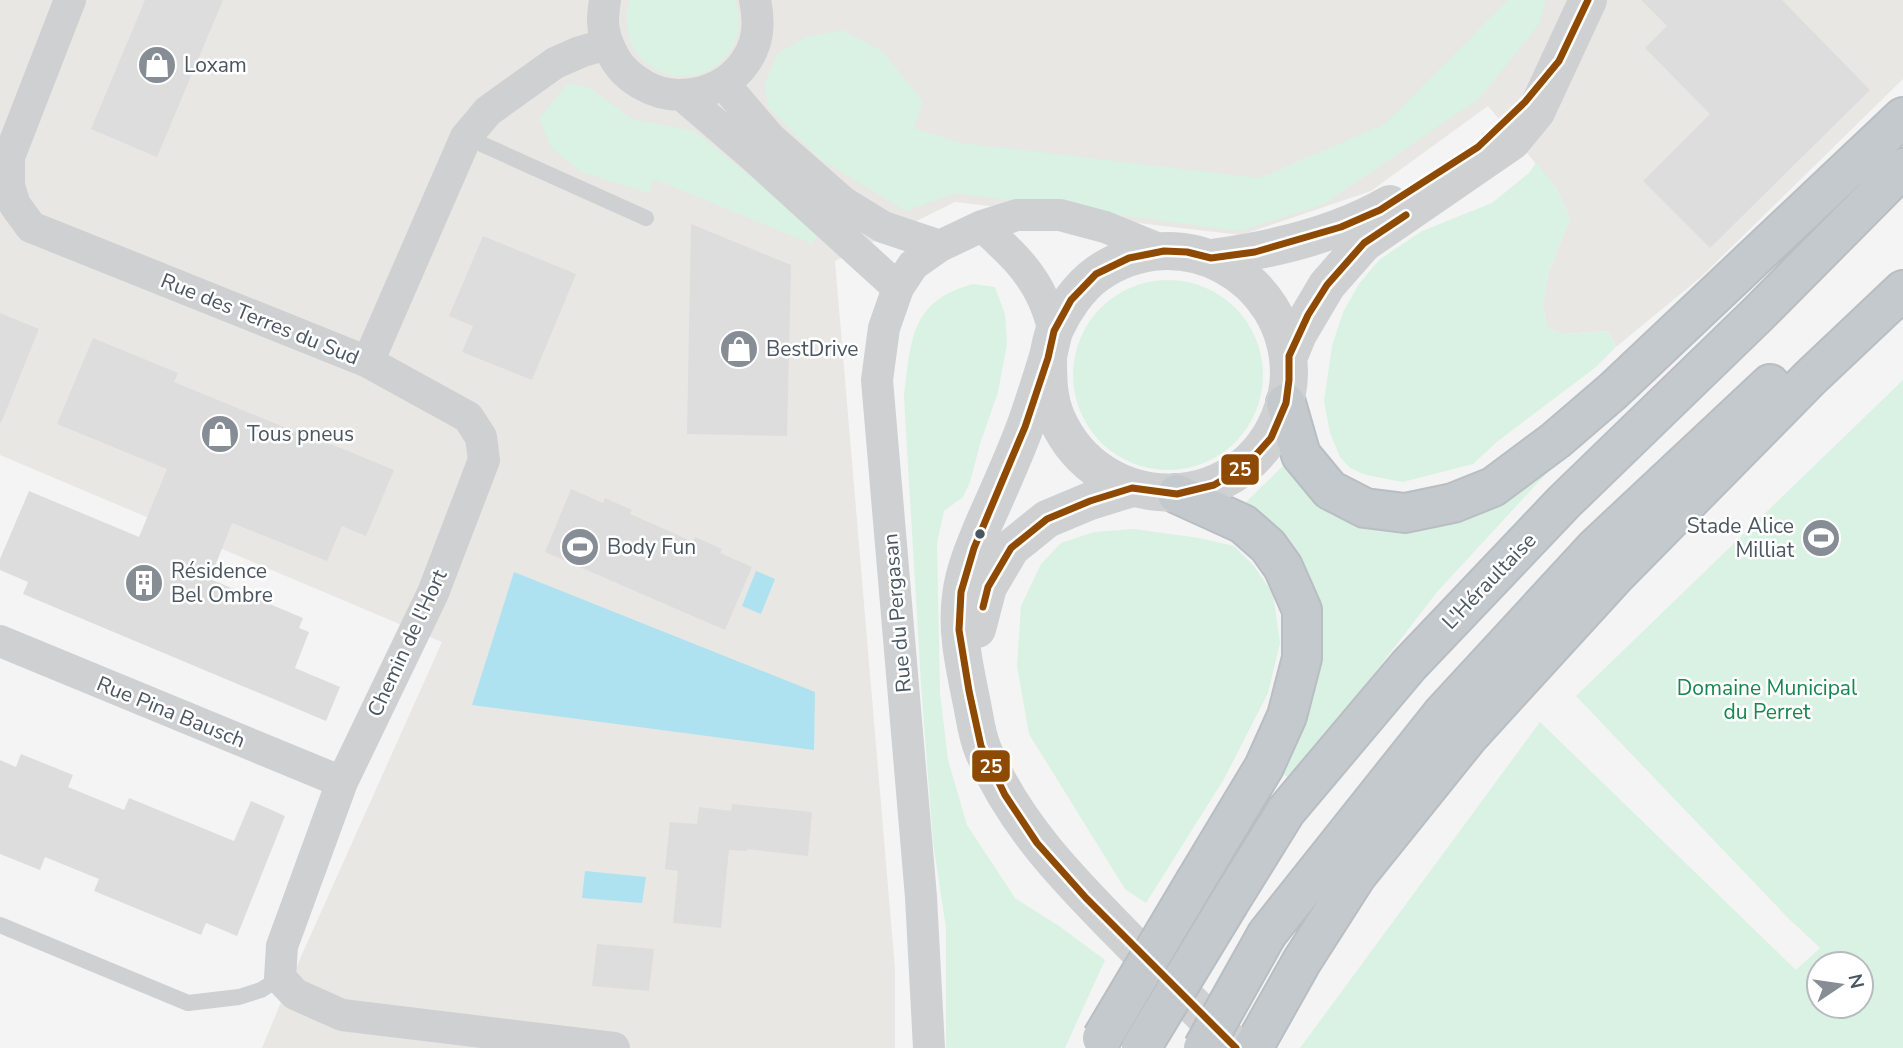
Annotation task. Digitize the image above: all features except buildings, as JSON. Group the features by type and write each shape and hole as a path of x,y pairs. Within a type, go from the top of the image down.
{"highway":[{"path":"1286,403 1301,456 1330,490 1364,508 1405,513 1452,503 1493,486 1556,440 1613,391 1903,117"},
{"name":"L'Héraultaise","path":"1141,1048 1286,811 1409,665 1564,502 1757,316 1903,168"},
{"path":"1203,1048 1267,934 1442,714 1596,547 1797,358 1903,267"},
{"path":"1253,1048 1302,961 1357,875 1478,727 1615,576 1810,378 1903,290"},
{"path":"1100,1043 1264,767 1287,716 1302,658 1302,610 1283,567 1268,546 1243,524 1177,494"}],"street":[{"name":"Rue des Terres du Sud","path":"70,0 9,157 5,186 31,227 368,362 466,137 488,111 555,63 607,44"},
{"path":"605,0 603,22 607,44 618,64 634,80 654,91 676,96 699,94 723,83 742,66 754,44 759,18 755,0"},
{"path":"1289,356 1303,325 1327,285 1364,243 1512,141 1536,112 1588,0"},
{"path":"1211,258 1275,248 1342,227 1380,209 1478,147 1525,102 1559,61"},
{"path":"723,83 770,138 844,203 883,227 940,246"},
{"path":"682,95 898,288"},
{"name":"Rue du Pergasan","path":"929,1048 921,897 877,380 884,328 898,288 913,265 940,246 982,226 1017,215 1059,215 1105,227 1164,251"},
{"path":"982,226 1009,250 1030,275 1044,299 1051,344 1049,391 1057,419 1074,449 1100,473 1132,488 1177,494 1214,485 1246,466 1271,438 1286,403 1289,356 1280,325 1264,297 1240,274 1211,258 1187,252 1164,251 1129,258 1097,274 1071,300 1051,344 1024,427 974,548 961,592 959,629 969,691 981,746 1005,795 1037,843 1086,898 1236,1048"},
{"name":"Chemin de l'Hort","path":"280,978 282,946 342,782 433,593 484,460 481,437 468,417 368,362"},
{"path":"969,691 976,633 988,587 1010,548 1048,519 1090,501 1132,488"},
{"name":"Rue Pina Bausch","path":"0,641 342,782"},
{"path":"280,978 295,994 342,1015 614,1048"}],"lane":[{"path":"466,137 646,218"},
{"path":"0,925 188,1003 239,997 261,990 280,978"}],"shaded area":[{"path":"0,0 1903,0 1903,79 1701,277 1616,347 1608,331 1562,334 1547,327 1543,306 1548,274 1570,218 1556,188 1488,106 1371,191 1241,235 955,202 835,261 895,969 895,1048 262,1048 442,642 0,455"}],"green space":[{"path":"630,0 735,0 739,20 736,38 728,53 716,65 701,73 684,76 666,74 648,64 632,45 627,18"},
{"path":"1508,0 1546,0 1539,24 1480,98 1324,204 1239,231 956,193 906,211 820,159 769,108 764,85 778,53 807,37 842,30 882,51 923,101 914,128 961,143 1259,178 1385,124"},
{"path":"568,83 590,88 632,119 694,131 820,232 812,244 654,179 649,193 581,172 551,147 539,119"},
{"path":"1536,162 1556,188 1570,218 1548,274 1543,306 1547,327 1562,334 1608,331 1616,347 1596,367 1498,441 1473,464 1403,482 1366,475 1350,468 1340,457 1330,433 1324,401 1332,346 1343,312 1359,284 1379,260 1422,231 1492,203 1530,172"},
{"path":"1168,280 1204,287 1235,308 1256,339 1263,375 1256,411 1235,442 1204,463 1168,470 1132,463 1101,442 1080,411 1073,375 1080,339 1101,308 1132,287"},
{"path":"973,284 995,287 1005,314 1007,344 998,392 970,482 963,497 944,511 937,543 940,693 948,760 967,825 1015,898 1105,960 1065,1048 946,1048 946,928 933,842 904,397 912,341 925,312 952,291"},
{"name":"Domaine Municipal du Perret","path":"1903,380 1903,1048 1300,1048 1540,722 1796,970 1805,962 1805,1020 1875,1020 1875,950 1818,950 1820,948 1788,918 1576,696"},
{"path":"1580,437 1437,592 1292,780 1278,771 1293,745 1285,538 1245,503 1290,459 1311,493 1331,515 1424,530 1482,509"},
{"path":"1134,529 1234,546 1254,566 1273,594 1280,643 1268,693 1224,779 1146,903 1125,889 1029,734 1017,666 1021,606 1041,564 1061,543 1094,532"}],"water":[{"path":"756,571 775,579 761,614 742,606"},
{"path":"514,572 815,692 814,750 472,705"},
{"path":"585,871 646,877 642,903 582,898"}],"transit line":[{"name":"25","path":"1236,1048 1086,898 1037,843 1005,795 981,746 959,630 961,592 974,548 1025,427 1054,331 1071,300 1096,274 1129,258 1164,251 1187,252 1211,258 1255,252 1341,227 1380,210 1478,147 1525,102 1559,61 1588,0"},
{"name":"25","path":"983,607 988,587 1011,548 1047,519 1090,501 1132,488 1177,494 1214,485 1246,466 1271,438 1286,403 1289,356 1308,315 1327,285 1364,243 1406,215"}],"place":[{"name":"Loxam","path":"157,65"},
{"name":"BestDrive","path":"739,349"},
{"name":"Tous pneus","path":"220,434"},
{"name":"Stade Alice Milliat","path":"1821,538"},
{"name":"Body Fun","path":"580,547"},
{"name":"Résidence Bel Ombre","path":"144,583"}]}
